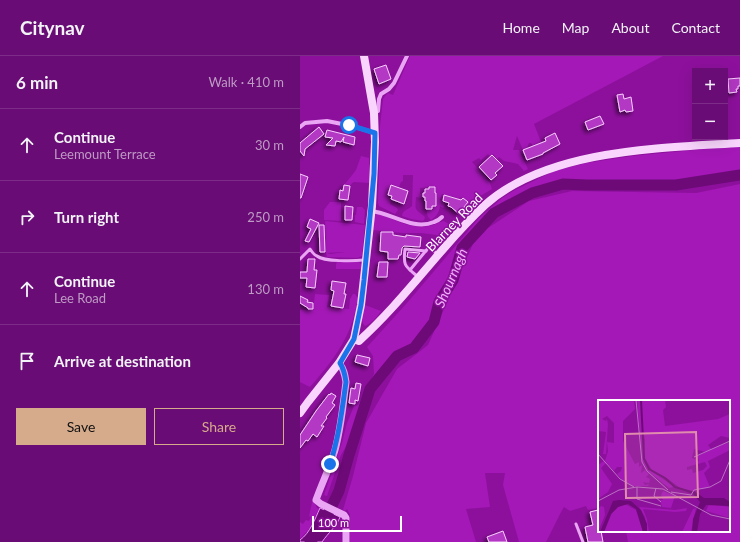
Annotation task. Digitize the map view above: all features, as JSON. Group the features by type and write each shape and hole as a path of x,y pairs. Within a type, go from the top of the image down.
{"main road":[{"path":"300,413 340,363 354,339 361,305 371,211 375,133 374,113 364,56"},
{"name":"Blarney Road","path":"354,339 359,341 372,330 438,255 486,204 523,179 575,162 638,150 740,143"}],"street":[{"path":"374,113 378,111 381,94 394,83 407,56"},
{"path":"300,127 305,123 327,121 352,126 375,133"},
{"path":"371,211 379,212 408,223 416,224 434,222 442,217"},
{"path":"340,363 346,376 343,407 335,449 316,500 344,515 346,518 346,542"}],"lane":[{"path":"410,270 430,247 438,255"},
{"path":"300,259 310,249 317,257 324,260 366,260"},
{"path":"419,278 407,268 404,260 405,249 426,251"},
{"path":"576,524 583,542"}],"shaded area":[{"path":"410,56 663,56 534,124 545,152 543,153 538,143 533,146 529,143 527,148 523,150 517,136 513,150 519,150 528,169 524,171 518,164 504,161 499,157 497,159 493,154 490,156 488,154 481,160 479,158 472,162 486,177 492,189 477,198 463,215 462,213 466,209 464,207 468,202 463,197 460,201 457,198 442,194 440,200 445,202 444,207 443,208 440,206 437,214 431,220 428,217 427,210 433,210 433,206 437,206 437,193 435,187 420,188 420,194 423,194 422,198 416,197 416,208 417,211 424,216 425,218 423,221 402,216 404,211 412,206 413,175 403,175 403,181 399,187 391,184 388,197 391,198 390,204 398,210 395,214 379,206 378,203 380,126 383,99 388,93 393,95"},
{"path":"725,147 740,147 740,174 685,182 552,183 494,210 462,246 434,306 431,321 413,347 397,355 369,388 348,443 341,455 327,496 324,495 342,443 347,423 354,406 358,405 374,374 373,356 367,347 407,303 479,218 502,198 554,171 586,163 632,156"},
{"path":"361,156 369,158 369,183 354,182 351,185 345,184 356,170"},
{"path":"740,184 740,542 628,542 626,532 730,532 730,400 598,400 598,508 588,510 586,506 570,511 564,507 546,542 519,542 503,485 505,473 485,473 490,507 466,509 476,542 350,542 350,515 347,509 345,511 343,510 366,423 397,369 428,345 473,244 488,228 529,201 572,191 696,193"},
{"path":"330,202 341,202 341,221 324,220 324,210"},
{"path":"357,207 362,207 365,210 364,224 355,222"},
{"path":"376,214 380,214 404,224 423,227 444,221 450,225 454,221 457,224 445,236 373,230 374,217"},
{"path":"325,221 365,225 362,256 357,258 327,257 326,253","holes":["345,252 331,254 326,253"]},
{"path":"337,261 359,262 361,264 361,269 336,269"},
{"path":"315,294 329,295 327,307 349,309 350,299 353,294 355,294 358,298 355,313 347,336 338,351 310,387 300,382 300,310 313,310"},
{"path":"365,305 381,311 374,320 365,326 362,318"},
{"path":"313,498 315,498 316,506 319,509 309,529 300,539 300,522 303,524 306,520 309,521 311,517 309,516"},
{"path":"320,508 340,517 337,523 322,542 300,542 312,526"}],"building":[{"path":"386,65 391,79 379,84 374,69"},
{"path":"740,78 740,86 736,89 737,92 729,93 728,79"},
{"path":"623,94 624,99 631,97 633,111 626,112 625,110 620,112 617,95"},
{"path":"600,116 604,124 588,130 585,122"},
{"path":"319,127 324,134 305,149 304,156 300,151 300,143"},
{"path":"327,130 355,137 354,145 343,142 344,137 341,142 336,141 335,146 326,145 333,138 325,137"},
{"path":"555,133 560,144 543,154 527,160 523,150 546,141 545,138"},
{"path":"492,155 503,166 495,173 497,175 491,180 479,167"},
{"path":"300,174 308,177 301,198 300,198"},
{"path":"344,185 350,186 348,200 339,199 340,190 343,191"},
{"path":"391,185 408,191 404,204 391,199 392,196 388,195"},
{"path":"429,187 435,187 436,206 432,206 432,209 426,209 426,201 425,197 423,197 423,193 425,193 425,189 429,189"},
{"path":"444,195 461,200 463,198 468,202 464,207 465,209 458,213 448,206 449,203 443,201"},
{"path":"345,206 353,207 352,220 345,220"},
{"path":"310,219 319,223 309,242 305,241 311,229 307,227"},
{"path":"319,225 324,225 325,252 320,252"},
{"path":"381,232 393,232 393,235 406,237 406,235 421,237 420,247 404,246 398,259 388,259 388,252 380,251"},
{"path":"408,252 420,253 415,259 407,257"},
{"path":"308,259 315,259 314,270 317,270 315,288 306,287 307,278 300,278 300,272 307,272"},
{"path":"379,262 388,262 387,277 377,277"},
{"path":"332,281 346,283 344,294 346,294 343,308 331,306 334,291 331,290"},
{"path":"300,296 308,300 307,302 313,303 313,309 308,309 300,303"},
{"path":"357,355 370,358 368,366 355,362"},
{"path":"356,383 361,384 358,401 355,400 355,404 349,403 351,388 355,389"},
{"path":"331,393 336,396 332,403 335,405 321,426 324,426 317,437 313,434 300,448 300,435 316,411"},
{"path":"598,510 598,532 601,532 603,542 588,542 585,527 593,525 590,512"},
{"path":"503,531 507,542 489,542 487,537"}],"waterway":[{"name":"Shournagh","path":"310,542 321,528 339,491 370,389 397,356 414,348 434,322 439,302 453,280 462,248 494,213 532,193 563,184 676,185 740,175"}],"route":[{"path":"330,464 338,436 346,382 346,376 340,363 354,339 361,305 374,174 375,133 349,125"}]}
